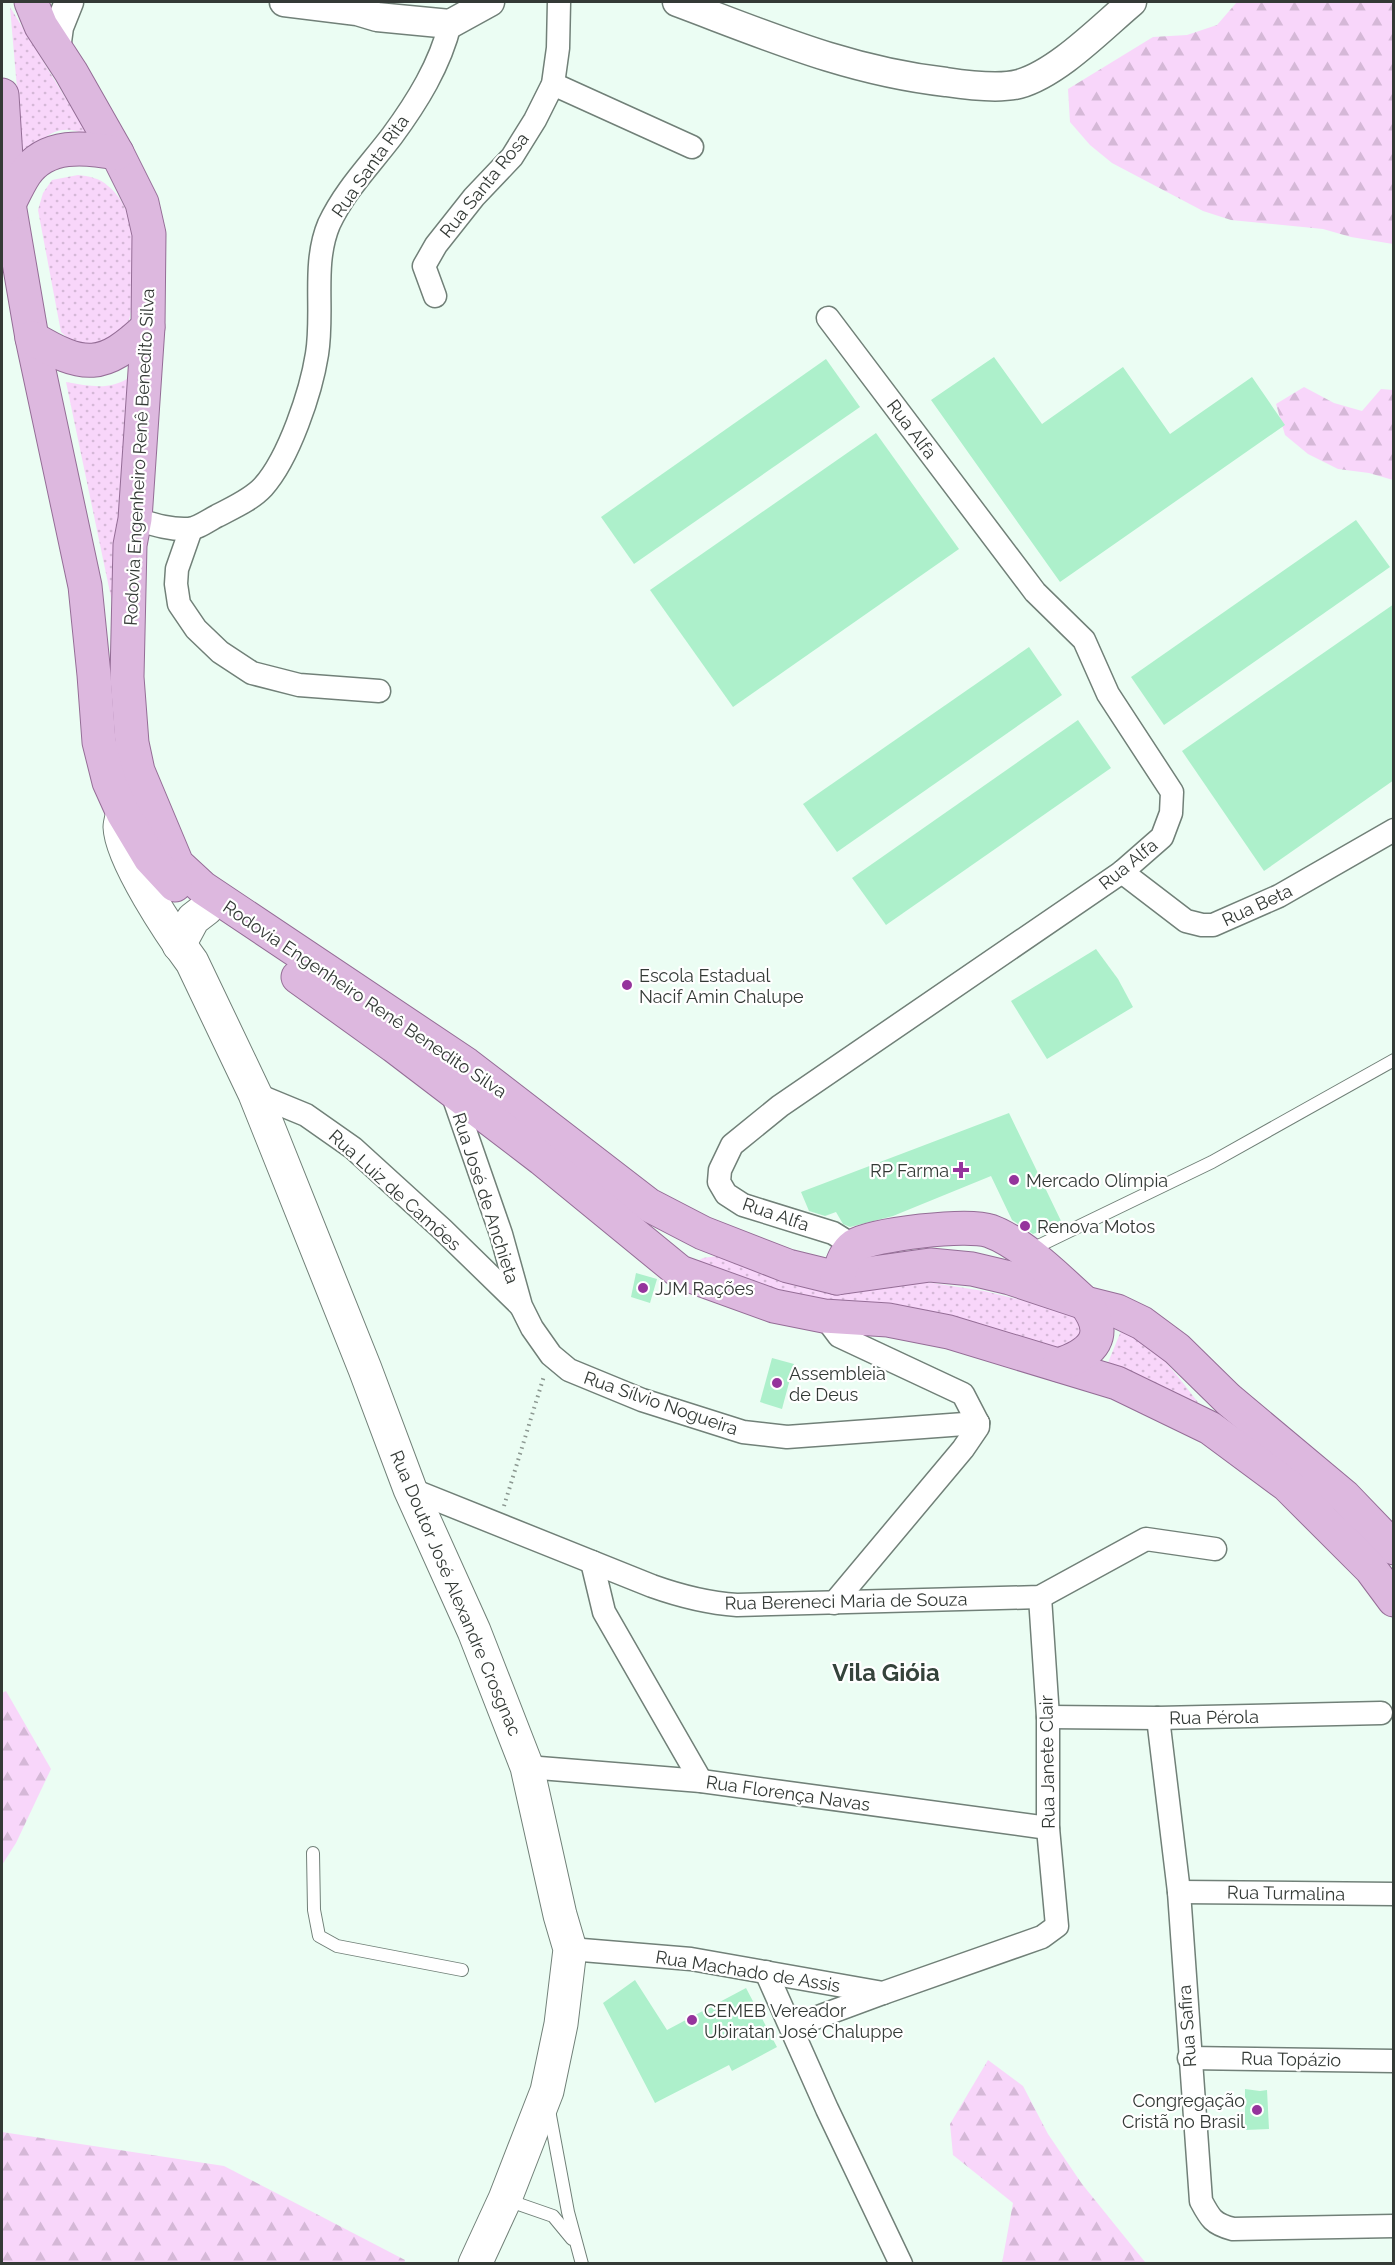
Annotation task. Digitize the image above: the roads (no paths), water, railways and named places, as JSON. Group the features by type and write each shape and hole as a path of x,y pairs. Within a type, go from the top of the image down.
{"main road":[{"name":"Rodovia Engenheiro Renê Benedito Silva","path":"31,2 41,26 117,153 142,203 149,234 148,327 135,519 130,545 127,677 132,743 138,771 177,864 211,893 466,1064 649,1205 703,1233 788,1266 837,1278 930,1265 972,1269 1010,1278 1117,1311 1142,1323 1177,1349 1228,1398 1345,1497 1394,1548"},
{"name":"Rodovia Engenheiro Renê Benedito Silva","path":"2,95 9,204 32,339 85,586 99,742 109,782 123,813 150,858 171,882 394,1046 542,1159 680,1272 774,1306 824,1316 888,1320 949,1332 1117,1383 1210,1428 1287,1485 1371,1569 1394,1600"},
{"path":"9,204 26,172 39,159 68,148 90,148 117,153"},
{"path":"32,339 60,355 81,362 114,355 148,327"},
{"name":"Rua Doutor José Alexandre Crosgnac","path":"123,813 120,826 132,866 179,945 192,962 255,1094 365,1369 410,1490 474,1631 528,1767 560,1915 570,1949 561,2024 547,2091 505,2199 475,2264"},
{"path":"179,945 193,919 206,909"},
{"path":"837,1278 846,1255 854,1246 892,1236 943,1229 976,1228 991,1231 1026,1252 1085,1303 1097,1323 1097,1336 1089,1352 1059,1365"},
{"path":"890,1271 943,1229"},
{"path":"680,1272 687,1248 703,1233"}],"street":[{"path":"56,49 59,27 69,2"},
{"path":"284,2 357,11 377,17 450,24 490,2"},
{"name":"Rua Santa Rosa","path":"435,296 424,266 436,244 474,197 512,157 536,120 553,84 558,48 559,2"},
{"path":"677,2 792,47 875,71 973,86 1018,84 1052,69 1132,2"},
{"name":"Rua Santa Rita","path":"191,529 239,504 262,488 281,459 308,394 317,354 321,310 322,240 337,207 426,85 446,42 450,24"},
{"path":"553,84 692,147"},
{"name":"Rua Alfa","path":"828,318 1035,592 1084,640 1108,694 1172,792 1172,813 1162,837 1122,872 773,1111 732,1145 720,1170 719,1182 726,1194 743,1205 833,1233 854,1246"},
{"path":"135,519 160,527 191,529 177,569 176,584 179,604 196,629 220,652 252,673 299,685 379,691"},
{"name":"Rua Beta","path":"1122,872 1186,921 1213,925 1279,896 1394,830"},
{"name":"Rua José de Anchieta","path":"451,1090 501,1234 521,1306"},
{"name":"Rua Luiz de Camões","path":"255,1094 306,1116 353,1148 442,1229 521,1306"},
{"name":"Rua Sílvio Nogueira","path":"521,1306 531,1328 551,1355 569,1370 642,1400 743,1432 787,1437 978,1423"},
{"path":"824,1316 839,1336 963,1394 978,1423 978,1427 963,1449 834,1603"},
{"name":"Rua Bereneci Maria de Souza","path":"410,1490 679,1596 711,1603 737,1605 1040,1597 1146,1539 1215,1549"},
{"path":"592,1562 604,1612 701,1781"},
{"name":"Rua Janete Clair","path":"1040,1597 1047,1717 1048,1828 1057,1926"},
{"name":"Rua Pérola","path":"1047,1717 1158,1719 1381,1713"},
{"name":"Rua Safira","path":"1158,1719 1179,1892 1189,2058 1201,2201 1210,2217 1218,2225 1233,2229 1394,2226"},
{"name":"Rua Florença Navas","path":"528,1767 701,1781 1048,1828"},
{"name":"Rua Turmalina","path":"1179,1892 1394,1894"},
{"name":"Rua Machado de Assis","path":"570,1949 691,1959 883,1993 1042,1937 1057,1926"},
{"path":"766,1972 901,2264"},
{"path":"792,2027 883,1993"},
{"name":"Rua Topázio","path":"1189,2058 1394,2061"}],"lane":[{"path":"1026,1252 1212,1162 1394,1060"},
{"path":"313,1853 314,1910 319,1936 337,1946 462,1970"},
{"path":"547,2091 554,2146 574,2242 582,2264"},
{"path":"505,2199 553,2216 574,2242"}],"place":[{"name":"Escola Estadual Nacif Amin Chalupe","path":"627,985"},
{"name":"RP Farma","path":"961,1170"},
{"name":"Mercado Olímpia","path":"1014,1180"},
{"name":"Renova Motos","path":"1025,1226"},
{"name":"JJM Rações","path":"643,1288"},
{"name":"Assembleia de Deus","path":"777,1383"},
{"name":"CEMEB Vereador Ubiratan José Chaluppe","path":"692,2020"},
{"name":"Congregação Cristã no Brasil","path":"1257,2110"}],"district":[{"name":"Vila Gióia","path":"886,1672"}]}
